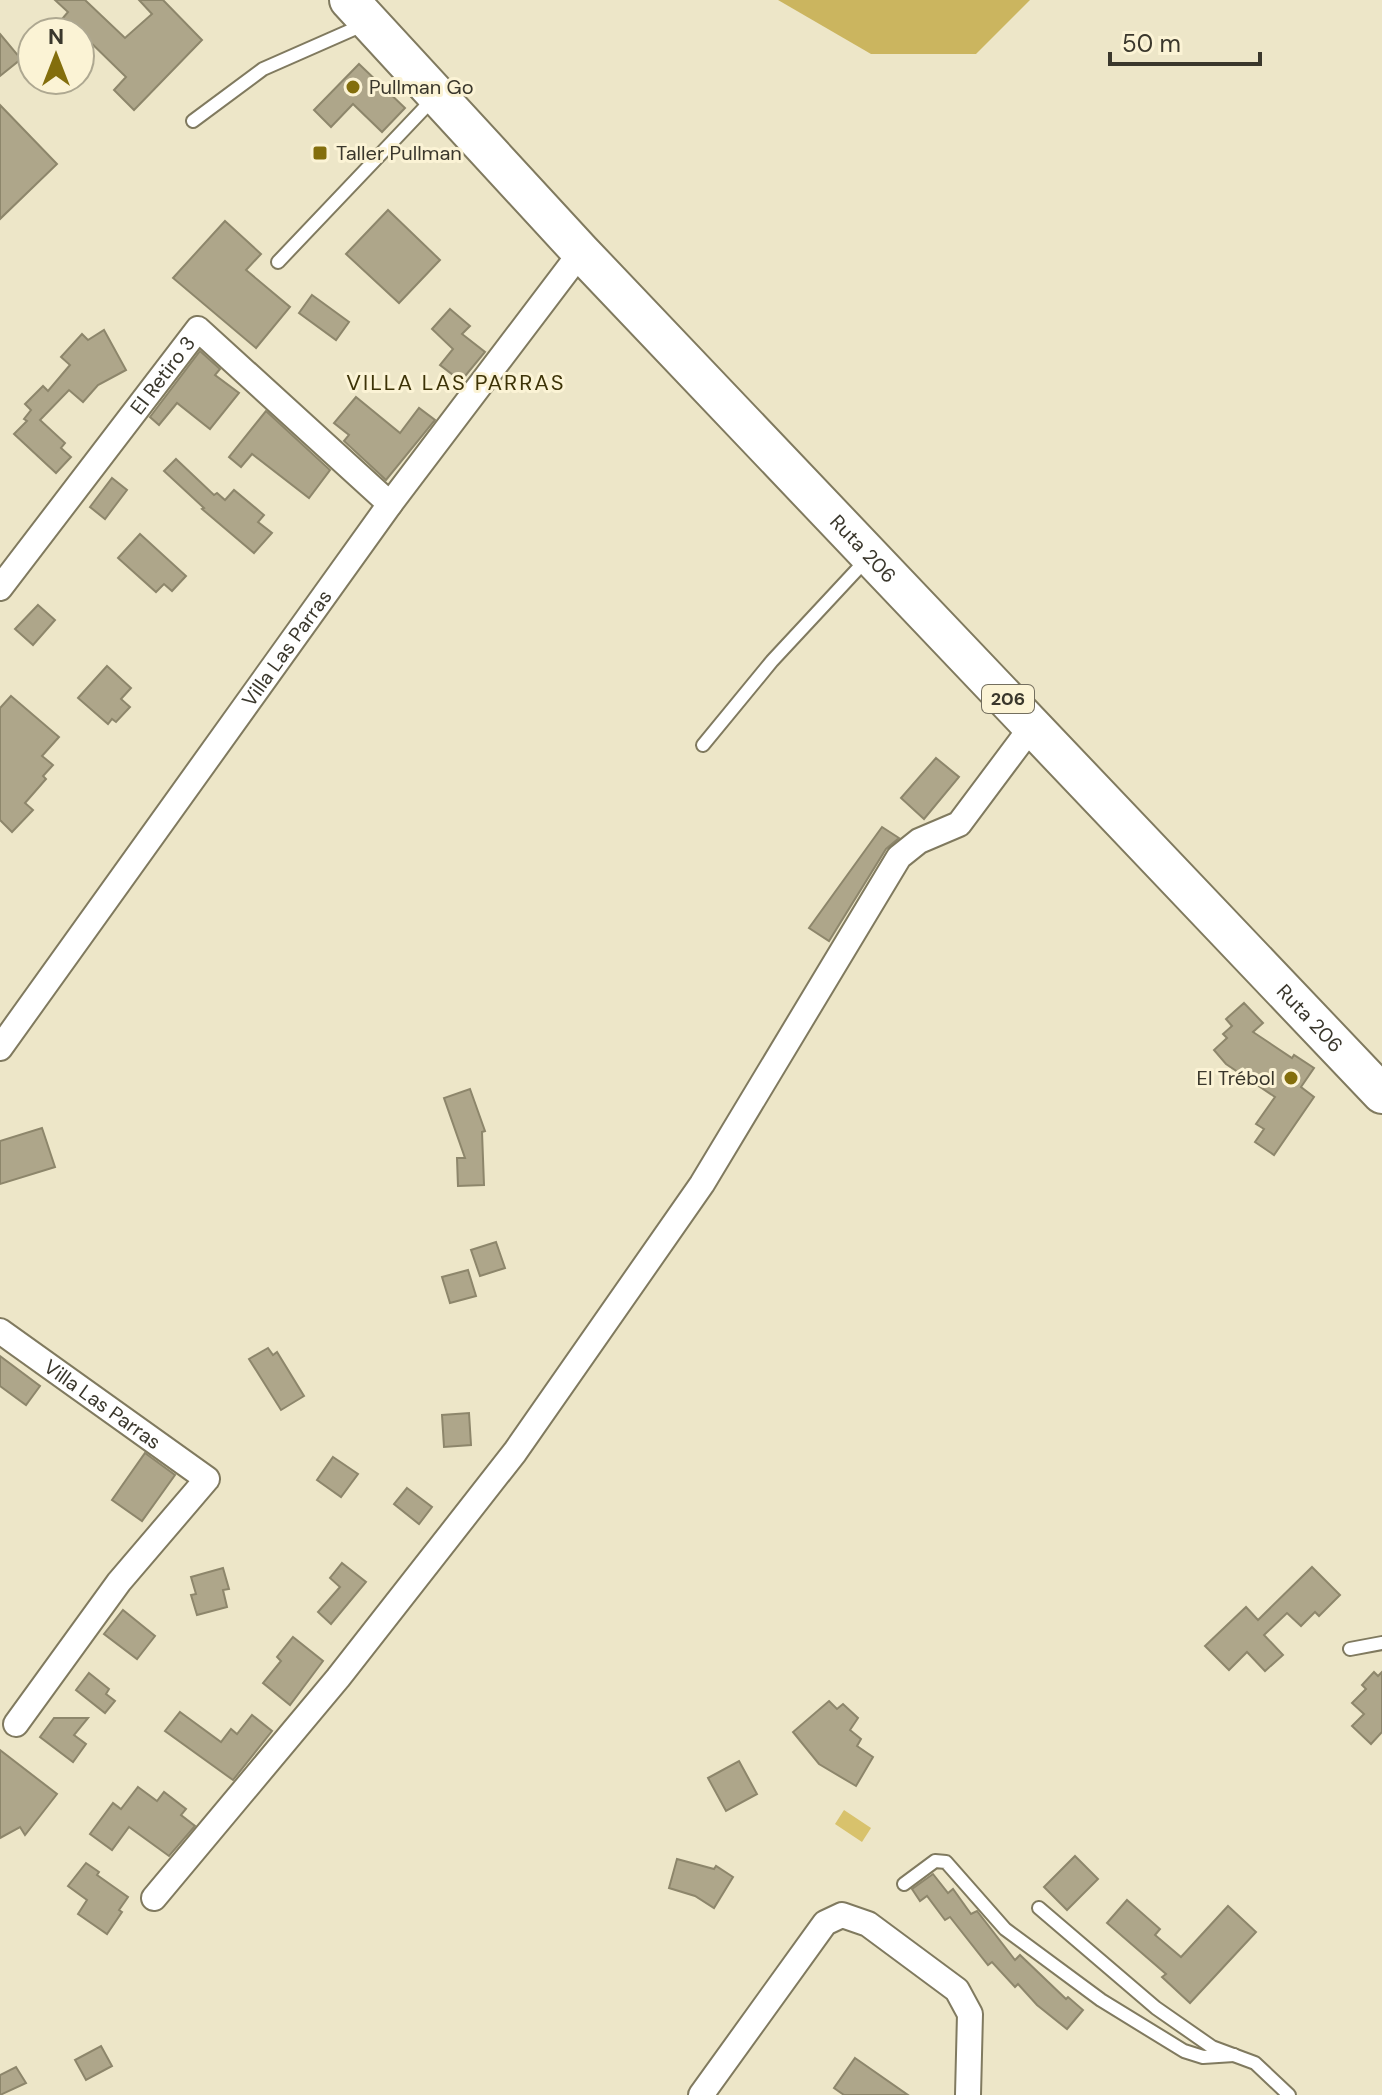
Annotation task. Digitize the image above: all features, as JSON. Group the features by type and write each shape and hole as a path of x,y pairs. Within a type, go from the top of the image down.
{"highway":[{"name":"Ruta 206","path":"359,11 581,252 1382,1094"}],"street":[{"name":"Villa Las Parras","path":"0,1048 390,504 581,252"},
{"name":"El Retiro 3","path":"1,585 198,329 390,504"},
{"path":"154,1898 338,1678 515,1452 702,1184 899,857 919,841 959,824 1033,725"},
{"name":"Villa Las Parras","path":"0,1331 207,1479 119,1582 16,1724"},
{"path":"701,2095 825,1923 842,1915 868,1924 957,1990 970,2014 968,2095"}],"lane":[{"path":"193,121 263,69 359,11"},
{"path":"278,262 437,95"},
{"path":"703,745 772,661 871,555"},
{"path":"1350,1649 1382,1643"},
{"path":"904,1884 935,1861 946,1862 1005,1929 1090,1993 1184,2051 1203,2057 1234,2055"},
{"path":"1039,1908 1156,2008 1212,2047 1255,2063 1289,2095"}],"shaded area":[{"path":"778,0 1030,0 976,54 871,54"},
{"path":"844,1810 871,1828 862,1842 835,1824"}],"building":[{"path":"55,0 85,0 125,38 152,14 139,0 163,0 202,40 134,110 114,90 126,77 96,48 96,16 65,16 68,12"},
{"path":"0,34 16,53 16,63 0,76"},
{"path":"359,64 405,108 382,132 353,104 331,127 314,110"},
{"path":"0,105 57,164 0,219"},
{"path":"388,210 440,260 399,303 346,254"},
{"path":"225,221 261,254 246,270 290,307 256,348 173,278"},
{"path":"312,295 349,322 336,340 299,313"},
{"path":"450,309 470,326 462,334 485,352 461,381 440,365 453,349 432,329"},
{"path":"104,330 126,370 98,385 83,402 69,390 40,420 65,443 61,448 71,457 56,473 14,434 27,421 24,419 31,410 25,404 43,386 48,391 70,365 61,357 82,334 88,340"},
{"path":"200,351 220,369 215,375 239,393 210,429 177,403 159,425 150,417"},
{"path":"356,397 400,433 419,408 435,420 386,480 344,441 349,435 334,423"},
{"path":"266,411 330,470 309,498 252,454 241,467 229,457"},
{"path":"176,459 214,495 217,493 225,500 234,490 264,515 258,522 272,533 254,553 202,509 164,471"},
{"path":"112,478 127,490 105,519 90,507"},
{"path":"140,534 186,576 172,591 164,584 156,592 118,558"},
{"path":"38,605 55,620 33,645 15,629"},
{"path":"107,666 131,688 121,699 130,707 116,722 112,719 108,724 78,698"},
{"path":"11,696 59,737 42,756 53,765 43,776 46,779 25,803 33,810 12,832 0,820 0,708"},
{"path":"936,758 959,777 924,819 901,798"},
{"path":"882,827 899,838 886,849 829,941 809,928"},
{"path":"1244,1003 1263,1023 1253,1032 1292,1058 1294,1055 1314,1068 1301,1087 1314,1097 1274,1155 1255,1142 1264,1129 1256,1124 1275,1097 1226,1064 1214,1050 1227,1038 1223,1034 1232,1026 1226,1019"},
{"path":"470,1089 485,1131 482,1132 484,1185 458,1186 457,1158 465,1158 444,1098"},
{"path":"42,1128 55,1167 0,1184 0,1141"},
{"path":"496,1242 505,1268 480,1276 471,1250"},
{"path":"468,1270 476,1296 450,1303 442,1277"},
{"path":"268,1348 273,1355 277,1352 304,1396 281,1410 249,1359"},
{"path":"0,1356 40,1386 26,1405 0,1386"},
{"path":"469,1413 471,1445 444,1447 442,1415"},
{"path":"145,1453 175,1475 142,1521 112,1500"},
{"path":"333,1457 358,1474 341,1497 317,1480"},
{"path":"407,1488 432,1507 419,1524 394,1504"},
{"path":"342,1563 366,1582 331,1624 318,1612 340,1587 330,1578"},
{"path":"1312,1567 1340,1595 1319,1616 1315,1612 1301,1626 1287,1613 1264,1635 1283,1655 1265,1671 1247,1652 1229,1670 1205,1646 1246,1607 1258,1620"},
{"path":"223,1568 229,1589 223,1590 227,1607 197,1615 191,1595 196,1594 191,1577"},
{"path":"123,1610 155,1636 137,1659 104,1634"},
{"path":"293,1637 323,1661 290,1705 263,1683 281,1661 277,1657"},
{"path":"1374,1672 1378,1676 1382,1672 1382,1732 1371,1744 1352,1726 1364,1714 1352,1703 1366,1689 1362,1685"},
{"path":"89,1673 109,1689 106,1694 115,1701 105,1713 76,1690"},
{"path":"829,1701 837,1709 843,1704 858,1718 850,1730 861,1739 857,1746 873,1757 856,1786 819,1764 793,1732"},
{"path":"180,1712 221,1742 231,1729 237,1734 252,1715 272,1731 233,1780 165,1731"},
{"path":"54,1718 88,1718 74,1735 86,1744 73,1762 40,1737"},
{"path":"0,1750 57,1794 25,1835 20,1827 0,1838"},
{"path":"739,1761 757,1794 726,1811 708,1778"},
{"path":"138,1787 157,1801 164,1792 186,1809 181,1815 195,1826 169,1856 129,1827 112,1850 90,1834 113,1803 121,1809"},
{"path":"1075,1856 1098,1879 1067,1910 1044,1887"},
{"path":"677,1859 714,1869 716,1866 733,1877 714,1908 695,1896 669,1888"},
{"path":"86,1863 99,1872 97,1875 128,1897 107,1934 78,1914 87,1900 68,1886"},
{"path":"933,1874 948,1893 953,1889 971,1914 977,1911 1015,1960 1020,1955 1066,1999 1068,1997 1083,2010 1067,2029 1037,2005 1018,1984 1015,1987 992,1962 988,1965 950,1917 945,1920 927,1896 920,1901 912,1889"},
{"path":"1127,1900 1160,1929 1155,1935 1181,1957 1228,1906 1256,1932 1190,2003 1162,1977 1166,1974 1107,1923"},
{"path":"101,2046 112,2066 86,2080 75,2060"},
{"path":"855,2058 908,2095 844,2095 834,2088"},
{"path":"16,2067 26,2083 0,2095 0,2075"}],"place":[{"name":"Pullman Go","path":"353,87"},
{"name":"Taller Pullman","path":"320,153"},
{"name":"El Trébol","path":"1291,1078"}],"district":[{"name":"VILLA LAS PARRAS","path":"456,382"}]}
